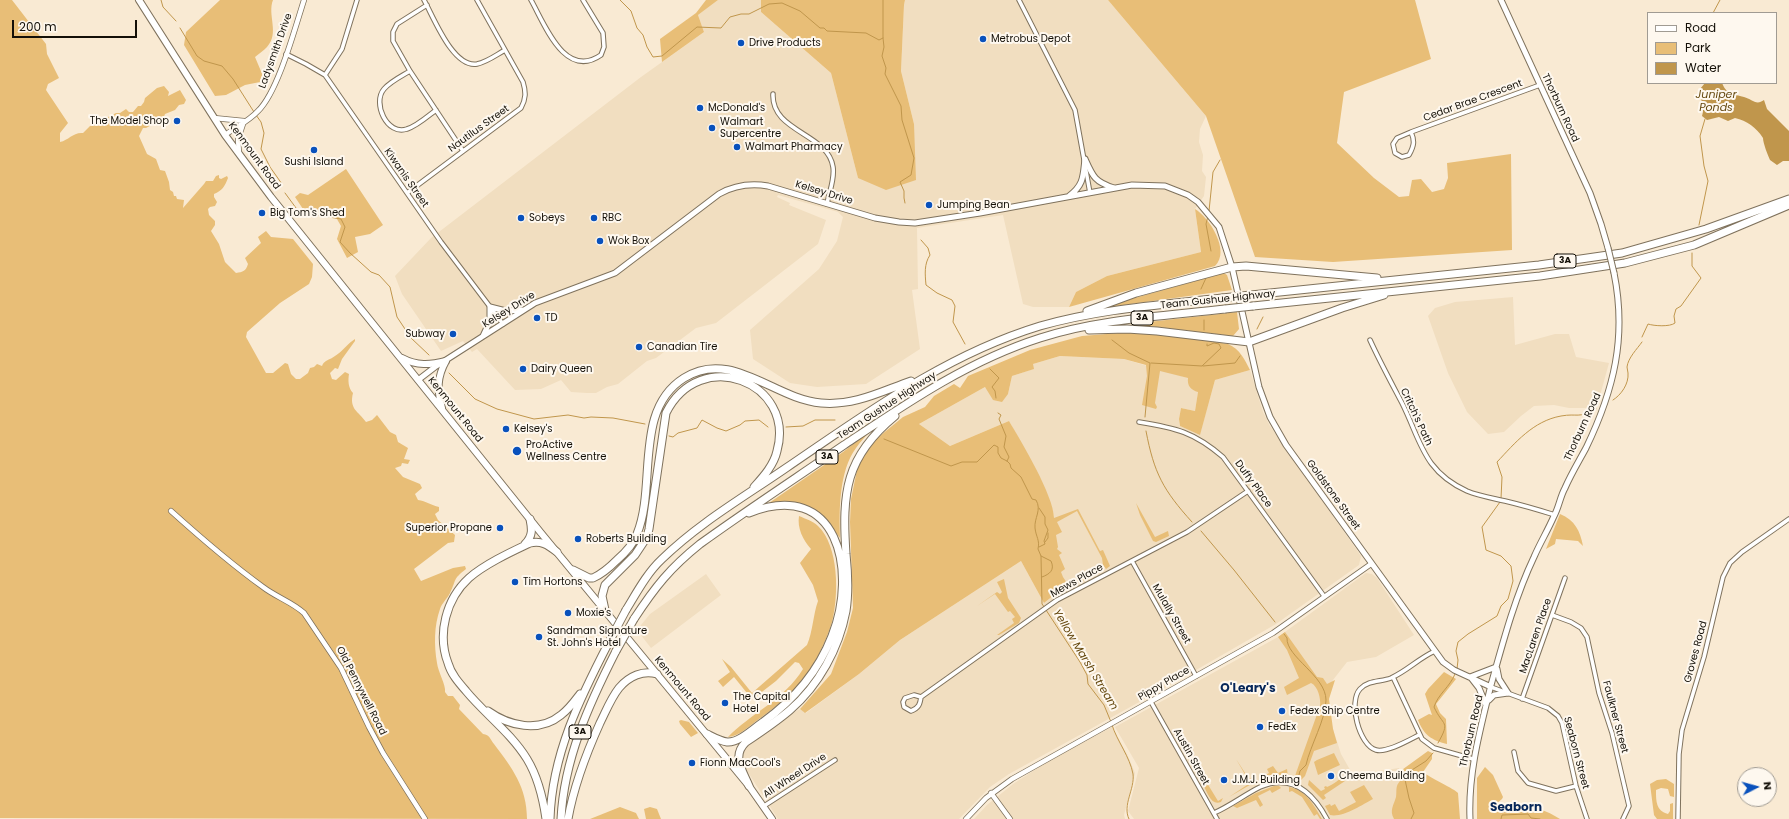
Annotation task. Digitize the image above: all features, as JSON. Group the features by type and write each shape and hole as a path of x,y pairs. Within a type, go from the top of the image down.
{"highway":[{"name":"Team Gushue Highway","path":"550,819 553,791 562,747 585,688 638,589 661,560 694,531 867,413 926,376 993,343 1065,319 1123,309 1539,265 1622,253 1706,230 1789,198"},
{"name":"Team Gushue Highway","path":"561,819 564,792 572,755 588,712 616,651 634,618 653,590 671,570 700,544 732,520 922,393 955,375 999,354 1061,332 1119,321 1540,276 1625,263 1694,245 1789,205"},
{"path":"1065,319 1136,292 1232,267 1246,266 1360,278 1407,279"},
{"path":"1061,332 1127,329 1249,342 1342,308 1408,289"},
{"path":"572,570 589,578 597,576 613,564 630,547 637,535 641,523 654,420 665,394 685,377 709,368 730,369 788,394 818,403 832,403 862,400 926,376"},
{"path":"605,610 602,596 605,585 636,555 647,537 666,413 672,401 691,384 717,376 732,377 758,389 768,400 775,412 779,426 780,439 777,452 771,466 746,495"},
{"path":"749,786 738,758 740,748 788,712 812,687 830,657 839,635 846,612 848,591 845,500 850,475 867,443 882,427 922,393"},
{"path":"707,734 726,742 736,740 791,700 816,669 825,652 833,634 841,597 841,560 838,546 828,527 816,514 800,507 783,504 764,507 732,520"},
{"path":"517,549 531,537 532,528 530,519"},
{"path":"546,819 538,784 527,759 520,749 459,682 448,663 443,643 446,616 457,591 476,572 530,543 539,542 548,545 557,552"},
{"path":"568,819 577,780 586,753 611,700 619,688 636,675 645,672 657,674"},
{"path":"473,699 504,721 527,726 539,725 560,716 570,707 585,688"}],"main road":[{"name":"Kenmount Road","path":"139,0 225,135 276,203 530,519 749,786 772,819"},
{"name":"Thorburn Road","path":"1470,819 1470,789 1473,758 1496,667 1520,589 1555,515 1563,490 1585,449 1606,401 1614,374 1620,326 1614,273 1608,248 1592,198 1501,0"},
{"path":"1085,159 1095,179 1101,184 1115,188"},
{"path":"1066,197 1077,190 1080,186 1083,177 1085,159"},
{"name":"Kelsey Drive","path":"418,380 525,309 540,301 615,273 713,198 733,187 747,184 762,185 875,218 899,222 915,222 980,213 1115,188 1138,185 1166,186 1182,192 1198,202 1219,227 1232,267"},
{"name":"Goldstone Street","path":"1232,267 1262,398 1279,433 1371,564 1443,662 1456,671 1491,686"},
{"path":"483,337 490,321 490,307 506,311 525,309"},
{"path":"399,356 408,361 420,364 433,364 446,360"},
{"path":"444,411 438,384 441,370 446,360"},
{"path":"1496,667 1499,679 1508,693 1494,695 1486,705 1479,688 1470,677 1496,667"}],"street":[{"name":"Ladysmith Drive","path":"225,135 254,115 273,90 304,0"},
{"path":"325,75 342,49 357,0"},
{"path":"424,0 452,51 463,62 472,64 481,63 505,50"},
{"name":"Nautilus Street","path":"407,193 521,108 524,102 525,90 523,82 478,0"},
{"path":"531,0 564,55 585,63 594,60 601,55 604,40 603,33 583,0"},
{"path":"1019,0 1073,103 1085,159 1090,193"},
{"path":"427,4 400,21 393,32 395,45 410,71 463,151"},
{"name":"Kiwanis Street","path":"286,54 325,75 441,242 503,324"},
{"path":"410,71 384,89 380,98 379,108 386,120 392,127 403,130 409,129 436,110"},
{"name":"Cedar Brae Crescent","path":"1411,132 1414,138 1414,147 1409,155 1402,157 1395,153 1393,144 1397,138 1411,132 1540,85"},
{"path":"773,94 773,106 778,115 823,148 832,161 833,176 827,204"},
{"path":"214,118 230,121 246,121"},
{"path":"239,153 238,134 246,121"},
{"name":"Critch's Path","path":"1370,340 1403,404 1427,458 1442,474 1455,484 1475,494 1555,515"},
{"name":"Duffy Place","path":"1139,422 1165,425 1189,434 1207,444 1223,457 1324,596"},
{"name":"Mews Place","path":"921,696 917,709 911,711 904,706 903,702 909,696 921,696 1042,610 1067,594 1200,525 1248,491"},
{"name":"Old Pennywell Road","path":"171,511 245,574 266,590 299,608 304,613 341,668 379,746 425,819"},
{"name":"Groves Road","path":"1678,819 1679,754 1682,730 1704,657 1723,577 1730,564 1742,552 1789,519"},
{"name":"Mulally Street","path":"1132,561 1196,676"},
{"name":"Pippy Place","path":"966,819 991,793 1012,778 1116,722 1273,634 1324,596 1371,564"},
{"name":"MacLaren Place","path":"1522,699 1565,578"},
{"name":"Faulkner Street","path":"1552,615 1571,622 1581,628 1590,643 1599,693 1612,733 1628,800 1628,811 1622,819"},
{"path":"1419,735 1380,750 1370,747 1364,740 1354,711 1354,705 1359,690 1369,683 1393,677 1425,655 1436,651"},
{"path":"1393,677 1419,735 1426,743 1439,750 1473,758"},
{"name":"Seaborn Street","path":"1491,686 1548,708 1558,716 1562,723 1576,786 1587,819"},
{"name":"Austin Street","path":"1151,702 1217,819"},
{"path":"1514,752 1518,771 1528,783 1556,791 1576,786"},
{"name":"All Wheel Drive","path":"764,806 835,760"},
{"path":"1214,813 1261,787 1279,783 1292,785 1310,794 1319,805 1327,819"},
{"path":"991,793 1010,819"}],"shaded area":[{"path":"718,0 761,0 761,12 831,73 858,178 914,124 901,71 905,0 1108,0 1206,116 1200,129 1199,142 1203,155 1202,171 1206,177 1204,196 1195,209 1201,252 1107,276 1076,292 1069,307 1033,307 1023,304 1003,215 917,228 918,289 912,290 920,349 866,384 817,387 790,383 753,359 750,330 819,269 837,241 843,217 838,212 778,195 777,197 790,203 789,205 826,220 818,244 716,323 696,328 656,358 647,361 618,384 607,387 596,393 571,392 561,380 541,389 515,390 477,349 472,352 463,341 441,351 402,294 395,276 431,238 641,77 704,32 698,15"},
{"path":"1513,297 1515,345 1555,334 1569,334 1576,357 1609,363 1598,403 1588,408 1569,408 1554,405 1534,406 1504,432 1488,434 1467,412 1448,373 1428,316 1435,308 1455,302"},
{"path":"1060,356 1124,359 1188,378 1198,392 1195,411 1181,408 1179,419 1180,426 1200,434 1215,380 1250,370 1263,412 1270,426 1361,556 1359,565 1276,624 1170,685 1009,774 990,787 959,819 778,819 742,763 740,752 744,747 785,717 800,709 806,713 859,674 900,640 1021,561 1044,603 1054,595 1054,515 1048,496 1009,421 950,446 919,424 985,387 1008,394 1012,376 1033,369 1033,364"},
{"path":"1366,573 1372,574 1377,578 1414,635 1376,657 1347,662 1333,680 1326,698 1329,716 1341,754 1353,775 1399,768 1401,782 1398,783 1396,819 1134,819 1128,811 1139,768 1115,727 1278,637"},
{"path":"706,574 721,595 651,648 637,630 650,614"},
{"path":"1112,727 1127,754 1135,773 1124,815 1125,819 974,819 987,805 1013,784 1050,760"}],"green space":[{"path":"0,0 12,0 46,44 47,54 59,78 48,84 46,90 68,123 60,133 60,142 76,134 83,133 90,126 116,113 120,113 126,109 129,112 133,112 138,106 141,106 145,98 157,88 164,86 169,92 168,96 180,90 186,100 184,104 179,105 175,110 165,114 163,119 146,128 143,128 139,136 147,154 156,159 160,170 165,171 170,190 173,192 174,196 176,196 177,199 184,200 183,208 206,181 213,181 216,176 219,175 219,178 221,179 227,176 228,178 223,188 214,194 217,202 215,206 208,209 209,215 215,221 215,225 211,231 219,244 225,262 236,273 244,271 248,264 245,258 261,243 258,237 266,231 271,237 293,239 313,264 312,277 309,284 280,303 247,332 246,337 266,373 273,373 285,363 288,364 291,374 296,379 300,379 308,373 310,368 317,364 322,366 324,362 338,354 355,339 342,359 338,369 335,368 330,373 332,379 336,380 345,372 349,374 348,379 350,389 353,393 352,403 355,409 366,422 372,420 377,415 390,432 396,435 398,442 408,448 404,459 410,460 408,464 402,463 401,466 395,468 403,477 420,484 422,488 415,494 418,500 439,507 439,511 435,514 438,520 455,535 454,542 448,543 414,569 421,581 453,568 465,566 466,569 457,578 438,615 435,642 438,667 445,692 448,696 453,696 460,705 459,709 483,734 490,738 507,761 517,778 524,797 527,819 0,818"},
{"path":"220,0 273,0 271,12 273,36 267,47 255,57 263,76 260,82 245,85 226,95 215,96 184,45 186,32"},
{"path":"706,0 718,0 698,15 704,32 662,62 660,39 696,13"},
{"path":"761,0 905,0 901,71 914,124 916,180 886,190 858,178 831,73 761,12"},
{"path":"1108,0 1415,0 1431,59 1344,92 1337,143 1374,178 1399,197 1409,196 1412,180 1421,179 1432,192 1444,189 1448,178 1447,163 1511,154 1512,250 1333,262 1255,257 1206,116"},
{"path":"346,169 383,225 370,234 355,237 358,252 347,258 337,239 341,226 334,214 303,209 295,197 300,193 308,195"},
{"path":"1195,209 1201,213 1212,227 1219,243 1221,252 1219,260 1215,266 1069,307 1076,292 1107,276 1201,252"},
{"path":"1224,273 1227,275 1232,290 1095,309"},
{"path":"1237,312 1239,329 1233,336 1131,324"},
{"path":"1131,332 1177,336 1228,344 1239,352 1250,370 1215,380 1200,435 1180,426 1179,419 1181,408 1195,411 1198,392 1190,387 1188,378 1160,371 1155,403 1157,407 1156,409 1142,405 1147,376 1146,365 1124,359 1060,356 1033,364 1034,369 1012,376 1008,394 1002,402 993,400 985,387 919,424 950,446 1009,421 1043,483 1053,508 1054,518 1078,509 1100,551 1103,550 1110,566 1106,569 1103,565 1102,558 1077,511 1057,522 1062,532 1056,535 1057,549 1062,553 1059,555 1065,569 1061,572 1067,583 1097,568 1098,573 1054,595 1044,603 1021,561 900,640 859,674 805,713 800,709 831,674 847,632 853,608 850,522 851,499 857,470 870,444 903,417 925,407 934,396 954,384 960,388 968,376 1030,350 1082,336"},
{"path":"870,431 850,457 846,468 841,491 840,538 819,514 810,508 791,502 781,501 769,503 843,452"},
{"path":"1136,503 1155,537 1168,531 1169,536 1156,542 1153,541 1140,515"},
{"path":"1560,514 1570,519 1576,527 1583,546 1578,541 1556,539 1555,544 1546,549"},
{"path":"799,516 812,521 818,526 825,535 834,558 836,571 836,598 832,622 820,651 799,685 783,700 744,730 736,735 728,737 787,689 796,680 803,669 799,663 795,662 776,681 754,698 753,696 751,698 734,677 723,687 718,681 730,672 722,659 731,667 752,693 807,645 811,634 818,601 813,585 800,563 811,549 801,534"},
{"path":"1004,579 1008,598 1021,618 1019,623 997,635 1014,623 1012,619 1015,617 1010,611 1008,612 995,594 977,606 997,592 1000,594 1002,592 997,582"},
{"path":"1285,632 1317,677 1323,678 1327,684 1335,680 1329,699 1333,729 1337,743 1314,751 1305,776 1300,781 1294,779 1320,706 1320,700 1316,687 1311,683 1287,695 1284,687 1299,678 1287,650 1278,637"},
{"path":"1444,672 1456,679 1436,704 1440,713 1446,719 1447,744 1432,739 1423,730 1418,720 1429,714 1432,715 1425,694"},
{"path":"679,721 689,722 698,733 691,737 680,724"},
{"path":"1428,751 1432,753 1432,759 1423,772 1458,793 1460,819 1394,819 1392,808 1396,797 1398,783 1400,781 1399,772"},
{"path":"1334,753 1340,765 1318,775 1314,762"},
{"path":"1236,759 1249,779 1253,777 1255,782 1229,797 1250,783"},
{"path":"1273,766 1278,773 1287,769 1288,778 1262,779 1262,777 1269,773 1267,769"},
{"path":"1485,767 1493,775 1503,797 1496,804 1496,806 1511,803 1520,804 1538,808 1560,819 1477,819 1477,778"},
{"path":"1345,776 1345,781 1324,795 1326,798 1323,800 1308,785 1309,780 1321,791 1325,789 1324,787 1330,786"},
{"path":"1666,779 1674,784 1674,797 1670,796 1668,789 1661,788 1656,790 1657,802 1661,811 1668,814 1670,811 1670,804 1673,803 1673,819 1657,819 1654,815 1650,784 1657,780"},
{"path":"1207,783 1218,801 1223,798 1221,802 1215,802 1210,798 1203,785"},
{"path":"1364,785 1373,799 1346,813 1340,815 1330,815 1325,806 1335,804 1339,811 1356,802 1350,792"},
{"path":"1274,786 1279,786 1281,788 1272,793 1270,790 1258,796 1263,805 1260,807 1256,800 1237,808 1233,806 1256,793"},
{"path":"1289,787 1300,791 1305,795 1313,804 1322,819 1320,819 1317,814 1314,816 1302,797 1292,791 1289,792"},
{"path":"620,807 636,813 639,819 590,819"},
{"path":"650,807 657,809 661,819 646,819 644,809"}],"water":[{"name":"Juniper Ponds","path":"1704,84 1722,84 1728,92 1756,102 1761,102 1764,100 1767,109 1789,131 1789,161 1783,161 1777,165 1770,160 1763,138 1747,123 1735,118 1728,121 1719,117 1707,120 1702,116 1703,112 1700,89"}],"waterway":[{"path":"161,0 163,7 176,21"},
{"path":"620,0 631,11 637,28 643,35 647,47 653,57 662,56 697,27 721,28 730,17 741,14 749,14 769,4 782,3 800,11 820,28 824,28 827,31 866,33 879,40 883,38"},
{"name":"Yellow Marsh Stream","path":"883,0 884,47 882,56 886,68 885,74 901,106 902,120 914,158 911,175 900,182 904,191 905,203"},
{"path":"1714,12 1720,0"},
{"path":"180,28 197,56 204,61 222,66 233,79 254,112"},
{"path":"256,115 261,122 264,133 261,149 270,167 282,184"},
{"path":"1699,225 1708,181 1704,166 1700,136 1705,119"},
{"path":"1209,211 1213,172 1220,160"},
{"path":"285,193 299,212 341,219 345,227 340,242 371,272 379,275 390,287 397,317 411,338 429,355"},
{"path":"1208,216 1206,224 1211,251"},
{"name":"Yellow Marsh Stream","path":"921,240 928,248 930,255 925,273 926,285 937,293 952,300 955,306 953,322 965,344"},
{"path":"1642,337 1648,324 1662,326 1675,323 1674,316 1676,309 1681,306 1701,278 1692,266 1692,253"},
{"path":"1201,289 1206,278"},
{"path":"1257,329 1263,317"},
{"path":"1204,320 1204,330"},
{"path":"1112,340 1129,353 1150,363 1145,417"},
{"path":"1613,400 1622,392 1626,385 1628,377 1628,364 1631,357 1642,342"},
{"path":"1151,363 1202,366 1221,348 1219,344 1214,343 1207,346 1207,344"},
{"path":"1203,366 1235,363 1240,356"},
{"name":"Yellow Marsh Stream","path":"990,369 999,378 992,387 995,391 996,398"},
{"path":"449,373 475,399 497,409 534,419 568,415 584,418 613,418 645,424"},
{"path":"1501,499 1502,477 1497,462 1518,440 1533,428 1551,419 1567,415 1581,415 1596,409"},
{"name":"Yellow Marsh Stream","path":"998,413 1001,415 999,419 1006,436 1004,447 1009,457 1007,461"},
{"path":"669,436 673,437 678,433 697,428 702,420 726,431 740,425 745,421 759,420 768,427"},
{"path":"786,427 803,426 815,420 835,420"},
{"path":"1146,431 1152,458 1161,480 1182,511 1192,522"},
{"path":"884,439 951,466 962,462 977,462 994,445 998,447 998,453 1001,458 1007,461 1011,468 1021,477 1032,499 1036,500 1038,504 1035,528 1038,549 1041,556 1042,604 1045,608"},
{"path":"1457,669 1458,660 1456,651 1458,642 1497,616 1501,606 1508,599 1513,581 1511,566 1501,556 1486,550 1482,527 1500,502"},
{"path":"1039,508 1045,517 1045,524 1048,530 1044,541 1045,544 1039,547"},
{"path":"1201,531 1275,622"},
{"path":"1045,542 1048,538 1048,533"},
{"path":"1041,556 1051,561 1052,564 1051,571 1042,577"},
{"name":"Yellow Marsh Stream","path":"1046,610 1080,662 1087,675 1088,684 1104,705 1111,722"},
{"path":"1284,634 1287,638 1288,645 1293,652 1320,683 1326,700 1321,724 1306,765 1300,771 1298,779"},
{"path":"1438,743 1445,727 1434,707 1438,698 1453,679 1455,674"},
{"name":"Yellow Marsh Stream","path":"1112,725 1129,761 1133,774 1127,808 1129,819"},
{"path":"1411,819 1414,813 1404,775 1426,761 1433,753"},
{"path":"1501,819 1502,815 1528,814 1531,818 1540,819"}],"place":[{"name":"Metrobus Depot","path":"983,39"},
{"name":"Drive Products","path":"741,43"},
{"name":"McDonald's","path":"700,108"},
{"name":"The Model Shop","path":"177,121"},
{"name":"Walmart Supercentre","path":"712,128"},
{"name":"Walmart Pharmacy","path":"737,147"},
{"name":"Sushi Island","path":"314,150"},
{"name":"Jumping Bean","path":"929,205"},
{"name":"Big Tom's Shed","path":"262,213"},
{"name":"Sobeys","path":"521,218"},
{"name":"RBC","path":"594,218"},
{"name":"Wok Box","path":"600,241"},
{"name":"TD","path":"537,318"},
{"name":"Subway","path":"453,334"},
{"name":"Canadian Tire","path":"639,347"},
{"name":"Dairy Queen","path":"523,369"},
{"name":"Kelsey's","path":"506,429"},
{"name":"ProActive Wellness Centre","path":"517,451"},
{"name":"Superior Propane","path":"500,528"},
{"name":"Roberts Building","path":"578,539"},
{"name":"Tim Hortons","path":"515,582"},
{"name":"Moxie's","path":"568,613"},
{"name":"Sandman Signature St. John's Hotel","path":"539,637"},
{"name":"The Capital Hotel","path":"725,703"},
{"name":"Fedex Ship Centre","path":"1282,711"},
{"name":"FedEx","path":"1260,727"},
{"name":"Fionn MacCool's","path":"692,763"},
{"name":"Cheema Building","path":"1331,776"},
{"name":"J.M.J. Building","path":"1224,780"}],"district":[{"name":"O'Leary's","path":"1248,689"},
{"name":"Seaborn","path":"1516,808"}]}
